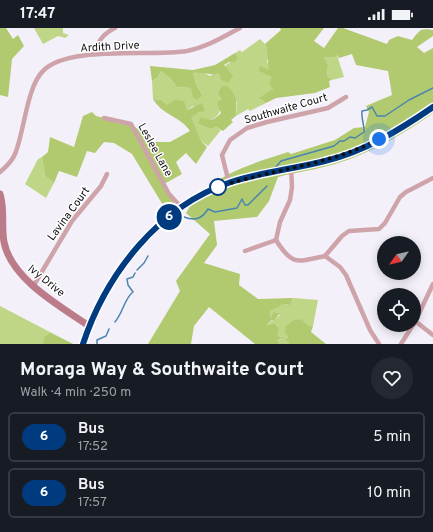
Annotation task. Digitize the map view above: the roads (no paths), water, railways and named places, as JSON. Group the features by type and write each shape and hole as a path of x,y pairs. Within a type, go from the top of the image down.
{"main road":[{"path":"83,344 89,326 109,288 125,263 146,237 181,207 200,195 229,183 291,167 326,161 367,146 411,122 433,107"},
{"name":"Ivy Drive","path":"0,194 4,241 8,255 19,273 89,326"}],"street":[{"path":"94,54 96,46 103,36 115,28"},
{"name":"Ardith Drive","path":"0,172 15,153 33,89 42,70 62,59 94,54 163,53 201,48 240,28"},
{"name":"Southwaite Court","path":"229,183 222,155 230,140 246,128 328,108 346,98"},
{"name":"Leslee Lane","path":"104,118 131,124 167,189 181,207"},
{"path":"291,167 292,187 290,200 280,222 276,240 284,253 290,258 305,260 325,256 342,236 349,232 379,229 385,223 400,197 406,192 433,178"},
{"name":"Lavina Court","path":"34,285 69,226 101,186 108,174"},
{"path":"244,251 276,240"},
{"path":"325,256 340,267 346,275 370,330 379,344"},
{"path":"421,309 433,284"},
{"path":"421,327 433,335"},
{"path":"401,344 408,332"}],"waterway":[{"path":"275,168 281,161 334,146 340,141 344,141 350,137 355,138 364,132 362,111 372,107 377,116 385,116 409,100 433,88"},
{"path":"184,217 195,219 201,217 208,209 215,212 237,208 242,199 245,205 248,205 267,186"},
{"path":"137,270 148,256"},
{"path":"115,322 128,298 133,292 128,285 127,279 133,277 135,273"},
{"path":"97,344 97,340 106,336 109,329"}]}
